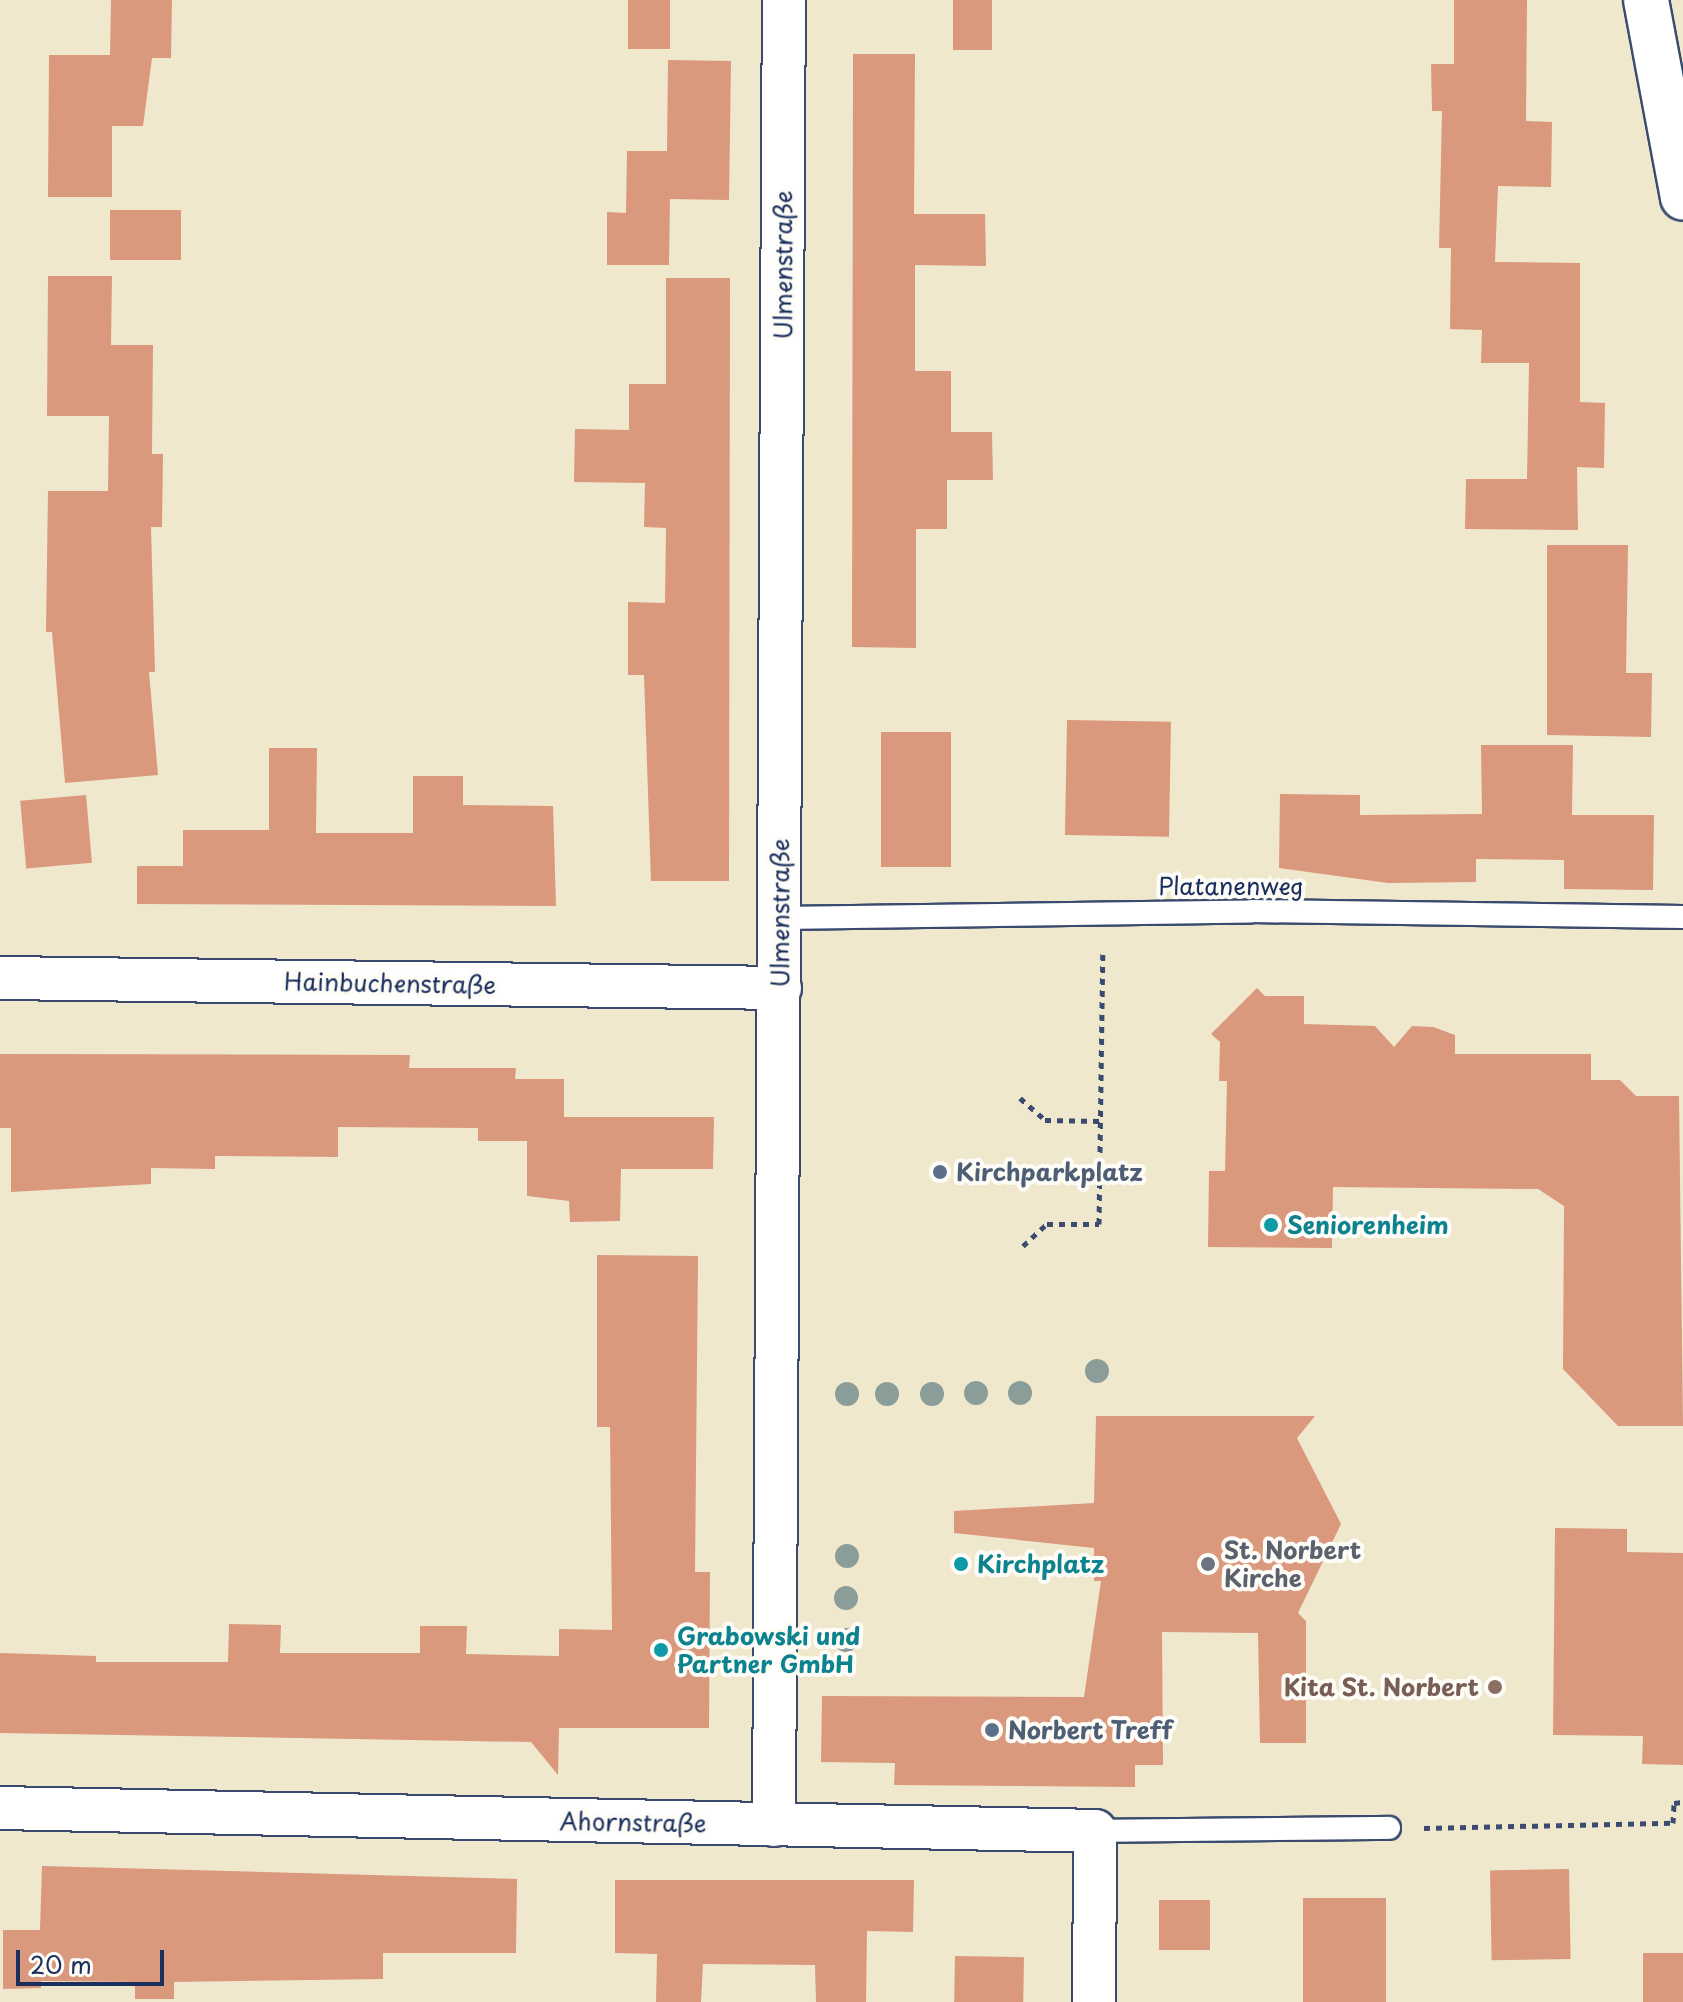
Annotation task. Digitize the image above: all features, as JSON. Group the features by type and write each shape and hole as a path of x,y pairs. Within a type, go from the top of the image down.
{"street":[{"name":"Ulmenstraße","path":"774,1825 784,0"},
{"path":"1646,0 1683,198"},
{"name":"Hainbuchenstraße","path":"0,978 780,988"},
{"name":"Ahornstraße","path":"0,1808 1095,1831"},
{"path":"1094,2002 1095,1831"}],"lane":[{"name":"Platanenweg","path":"780,918 1104,914 1683,917"},
{"path":"1095,1831 1389,1828"}],"path":[{"path":"1023,1246 1047,1224 1099,1224 1104,914"},
{"path":"1020,1098 1045,1120 1100,1121"},
{"path":"1389,1828 1673,1823 1674,1803 1683,1802"}],"building":[{"path":"111,0 172,0 171,58 152,58 143,126 112,126 112,197 48,197 49,55 110,55"},
{"path":"628,0 670,0 670,49 628,49"},
{"path":"953,0 992,0 992,50 953,50"},
{"path":"1454,0 1527,0 1526,121 1552,122 1551,187 1498,186 1495,262 1580,263 1580,402 1605,403 1604,468 1577,467 1578,530 1465,529 1466,479 1527,479 1529,363 1481,363 1482,330 1450,329 1451,248 1439,248 1442,111 1432,111 1431,64 1454,64"},
{"path":"853,54 915,54 914,214 985,214 986,266 915,265 915,371 951,371 951,432 992,432 993,480 947,480 947,529 916,529 916,648 852,647"},
{"path":"668,60 731,61 729,200 670,199 669,265 607,265 607,212 626,213 627,151 667,151"},
{"path":"110,210 181,210 181,260 110,260"},
{"path":"48,276 112,276 111,345 153,345 152,454 163,454 162,527 151,527 155,672 149,672 158,775 65,783 52,632 46,632 48,491 108,491 109,416 47,416"},
{"path":"666,278 730,278 729,881 651,881 644,675 628,675 628,602 665,603 666,528 644,527 645,483 574,482 575,429 629,430 629,384 666,384"},
{"path":"1547,545 1628,545 1626,673 1652,673 1651,737 1547,735"},
{"path":"1067,720 1171,722 1169,837 1065,835"},
{"path":"881,732 951,732 951,867 881,867"},
{"path":"1481,745 1573,745 1572,815 1654,815 1653,890 1564,889 1564,860 1476,859 1476,882 1388,883 1279,868 1280,794 1360,795 1360,815 1482,814"},
{"path":"269,748 317,748 316,833 413,833 413,776 463,776 463,805 553,806 556,906 137,904 137,866 183,866 183,830 269,830"},
{"path":"86,795 92,863 26,868 20,801"},
{"name":"Seniorenheim","path":"1257,988 1265,996 1304,996 1304,1024 1375,1026 1394,1047 1412,1026 1433,1027 1455,1035 1455,1054 1591,1054 1591,1080 1620,1080 1636,1096 1679,1096 1683,1426 1618,1426 1563,1369 1564,1206 1538,1189 1333,1187 1332,1248 1208,1247 1209,1171 1225,1171 1227,1081 1219,1081 1220,1042 1211,1034"},
{"path":"0,1054 410,1055 409,1068 516,1068 515,1079 564,1079 564,1117 714,1117 713,1169 621,1169 620,1221 570,1222 569,1201 527,1196 527,1141 478,1141 478,1128 338,1127 338,1157 215,1156 215,1169 151,1168 151,1184 11,1192 11,1128 0,1128"},
{"path":"597,1255 698,1256 695,1572 710,1572 709,1728 559,1728 558,1775 531,1742 0,1733 0,1653 96,1656 96,1662 228,1662 229,1624 281,1625 280,1653 420,1653 420,1626 467,1626 466,1654 559,1656 559,1629 612,1630 610,1427 597,1427"},
{"name":"St. Norbert Kirche","path":"1096,1416 1315,1416 1297,1438 1341,1524 1298,1613 1306,1621 1306,1743 1260,1743 1258,1633 1162,1632 1163,1765 1135,1765 1135,1787 894,1785 895,1763 821,1762 822,1696 1084,1697 1101,1581 1094,1581 1094,1548 954,1533 954,1511 1094,1503"},
{"path":"1555,1528 1627,1529 1627,1552 1683,1553 1683,1765 1642,1764 1643,1736 1553,1735"},
{"path":"42,1866 517,1879 516,1953 383,1953 383,1979 174,1982 174,1999 135,1999 135,1982 41,1981 41,1988 3,1989 3,1930 40,1930"},
{"path":"1569,1869 1571,1959 1492,1960 1490,1870"},
{"path":"615,1880 914,1880 913,1932 867,1931 866,2002 816,2002 815,1965 703,1964 701,2002 656,2002 657,1954 615,1953"},
{"path":"1303,1898 1386,1898 1386,2002 1303,2002"},
{"path":"1159,1900 1210,1900 1210,1950 1159,1950"},
{"path":"1643,1953 1683,1953 1683,2002 1643,2002"},
{"path":"955,1956 1024,1957 1023,2002 954,2002"}],"place":[{"name":"Kirchparkplatz","path":"940,1172"},
{"name":"Seniorenheim","path":"1271,1225"},
{"name":"Kirchplatz","path":"961,1564"},
{"name":"St. Norbert Kirche","path":"1208,1564"},
{"name":"Grabowski und Partner GmbH","path":"661,1650"},
{"name":"Kita St. Norbert","path":"1495,1687"},
{"name":"Norbert Treff","path":"992,1730"}]}
